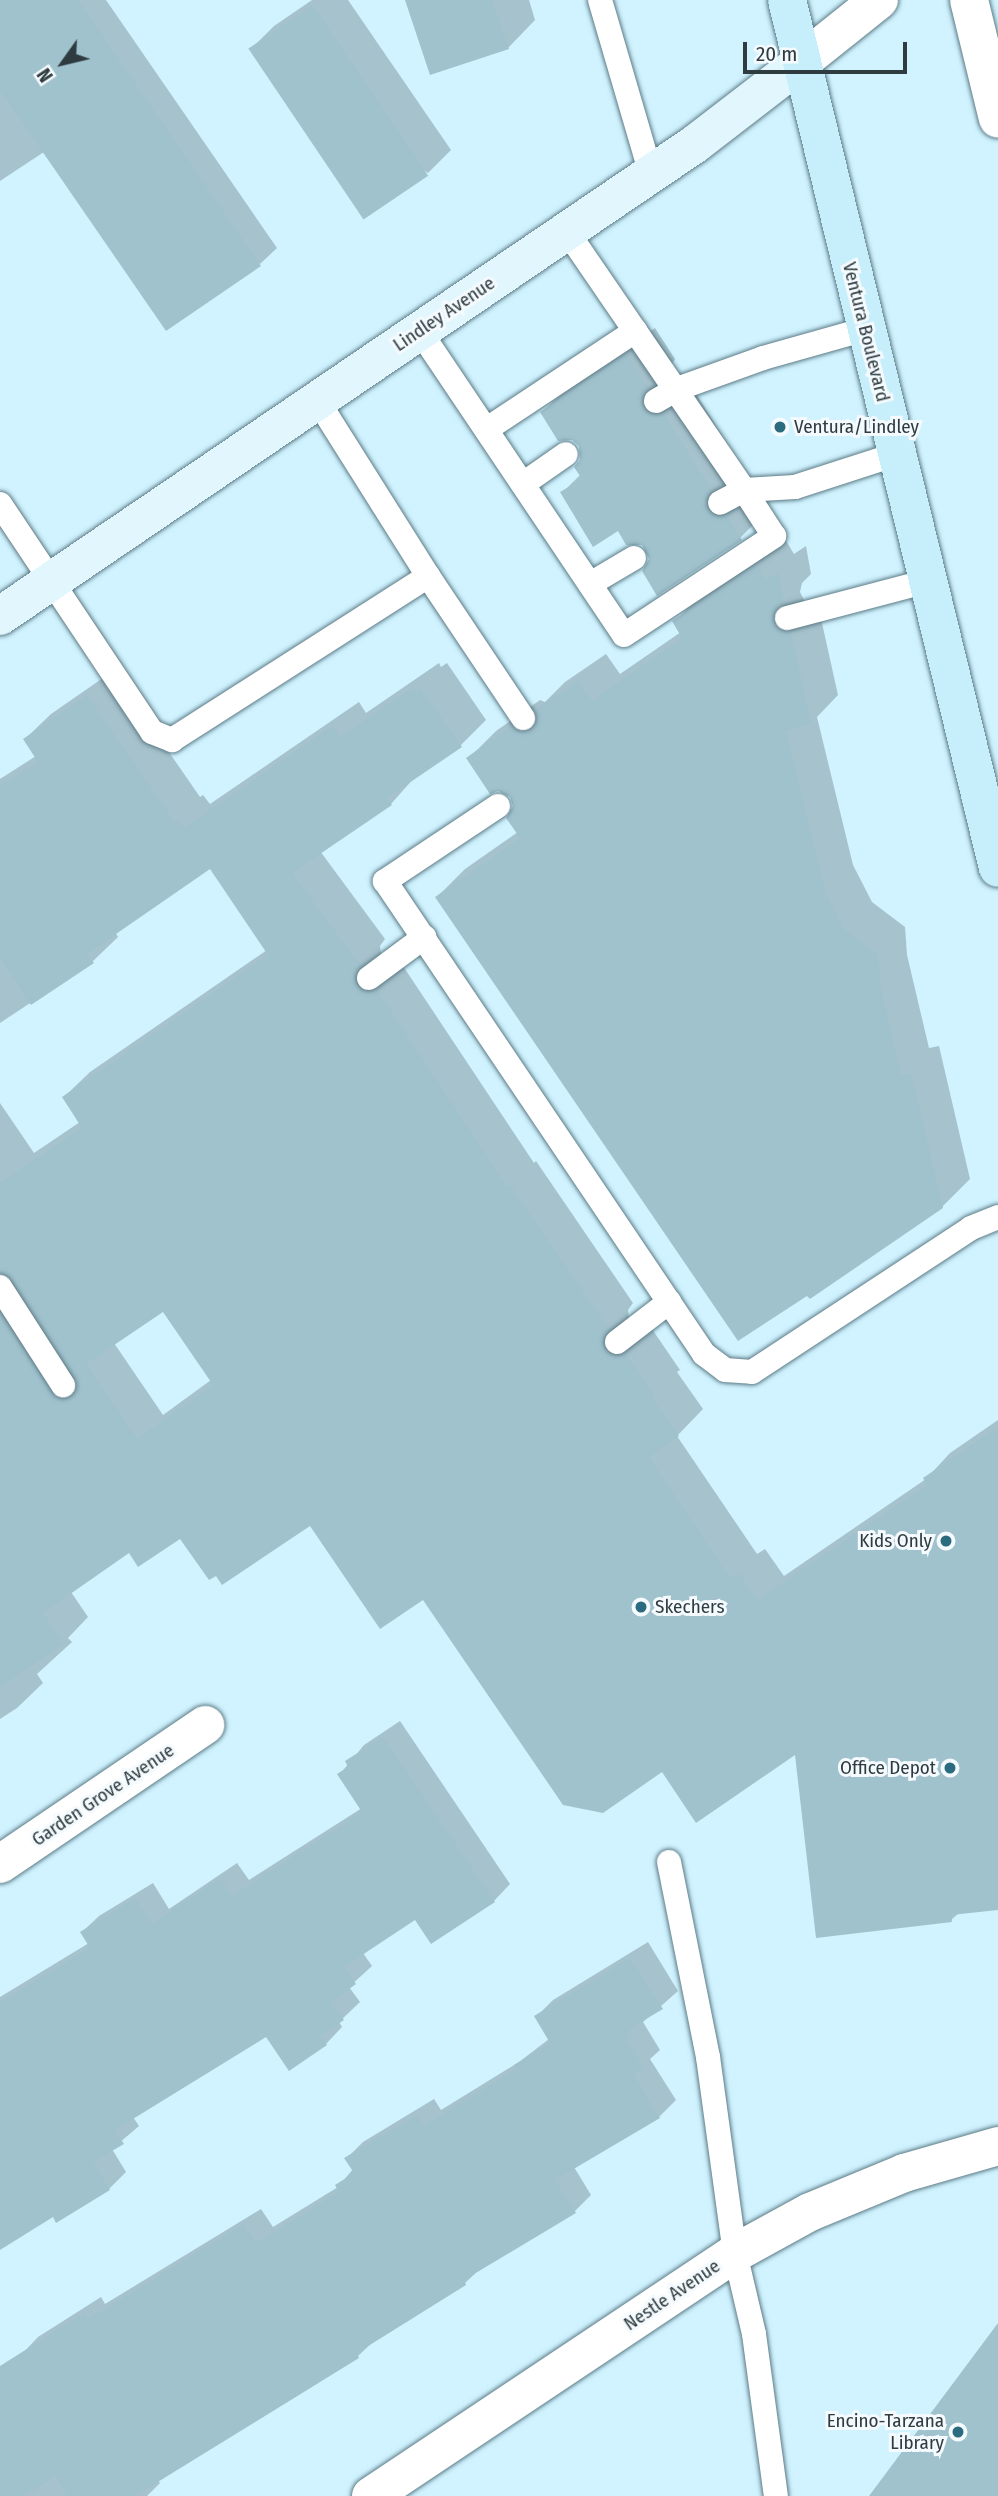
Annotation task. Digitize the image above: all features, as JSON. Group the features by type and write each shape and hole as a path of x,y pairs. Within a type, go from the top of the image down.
{"main road":[{"name":"Ventura Boulevard","path":"787,0 800,63 998,868"},
{"name":"Lindley Avenue","path":"0,617 651,174 800,63"}],"street":[{"name":"Lindley Avenue","path":"800,63 879,0"},
{"path":"968,0 998,119"},
{"name":"Garden Grove Avenue","path":"0,1864 205,1726"},
{"name":"Nestle Avenue","path":"371,2496 736,2253 810,2212 904,2173 998,2146"}],"lane":[{"path":"600,0 651,174"},
{"path":"419,330 624,635 774,536 744,490 667,395 635,331 566,230"},
{"path":"667,395 763,358 866,329"},
{"path":"487,429 635,331"},
{"path":"317,400 428,576 523,718"},
{"path":"523,484 566,454"},
{"path":"720,503 744,490 795,487 897,454"},
{"path":"0,503 152,733 172,740 428,576"},
{"path":"590,584 634,558"},
{"path":"788,618 928,581"},
{"path":"498,806 385,881 704,1354 725,1370 752,1372 971,1227 998,1217"},
{"path":"369,978 424,937"},
{"path":"0,1287 63,1385"},
{"path":"617,1342 669,1302"},
{"path":"669,1862 708,2057 736,2253 754,2334 776,2496"}],"building":[{"path":"0,0 78,0 261,266 166,331 0,90"},
{"path":"405,0 492,0 509,49 430,75"},
{"path":"313,5 428,176 364,219 248,49"},
{"path":"627,354 648,388 641,400 643,409 655,416 664,414 712,491 705,502 707,511 719,518 727,516 742,540 657,596 642,571 649,559 642,545 626,545 618,531 593,547 560,492 582,479 574,467 580,460 579,446 572,440 558,441 540,412"},
{"path":"757,565 766,580 778,572 784,603 776,608 773,621 777,629 791,632 811,724 786,731 826,893 845,930 878,955 880,984 901,1075 911,1073 943,1208 810,1299 807,1296 738,1341 435,897 520,838 506,818 513,806 510,797 498,791 490,794 466,758 511,726 523,733 532,730 538,718 535,710 578,681 592,701 682,638 672,621"},
{"path":"413,687 415,691 421,688 462,747 387,798 392,805 292,873 361,966 355,973 357,986 364,992 377,990 507,1187 510,1185 609,1329 603,1337 605,1350 612,1356 626,1354 655,1396 653,1399 679,1436 649,1457 731,1579 739,1573 757,1600 927,1485 923,1478 998,1427 998,1910 951,1915 952,1922 816,1938 795,1755 696,1823 662,1772 603,1813 563,1805 423,1600 380,1629 310,1526 222,1585 216,1576 209,1580 180,1539 138,1567 129,1553 43,1613 64,1644 0,1687 0,1315 56,1398 70,1398 78,1385 13,1279 0,1272 0,1183 82,1128 62,1097 268,955 210,869 87,954 94,963 31,1005 0,957 0,786 38,762 23,739 87,695 174,821 177,819 184,828 332,726 340,737","holes":["163,1312 213,1385 137,1439 86,1364"]},
{"path":"383,1737 495,1902 431,1944 415,1920 344,1967 356,1984 331,2002 344,2020 321,2036 327,2045 289,2071 266,2037 115,2130 124,2144 93,2162 110,2190 56,2223 53,2217 0,2250 0,2002 90,1948 80,1932 136,1898 152,1924 220,1878 232,1896 362,1812 337,1774 348,1767 345,1761"},
{"path":"630,1958 663,2009 629,2029 632,2036 627,2039 644,2068 633,2075 660,2118 555,2180 576,2213 464,2280 466,2285 357,2353 359,2358 135,2496 67,2496 55,2476 24,2496 0,2496 0,2366 84,2313 88,2319 244,2224 256,2243 339,2192 335,2185 354,2173 344,2158 417,2115 424,2126 516,2069 514,2065 550,2043 534,2016"},
{"name":"Encino-Tarzana Library","path":"998,2323 998,2496 869,2496"}],"place":[{"name":"Ventura/Lindley","path":"780,427"},
{"name":"Kids Only","path":"946,1541"},
{"name":"Skechers","path":"641,1607"},
{"name":"Office Depot","path":"950,1768"},
{"name":"Encino-Tarzana Library","path":"958,2432"}]}
